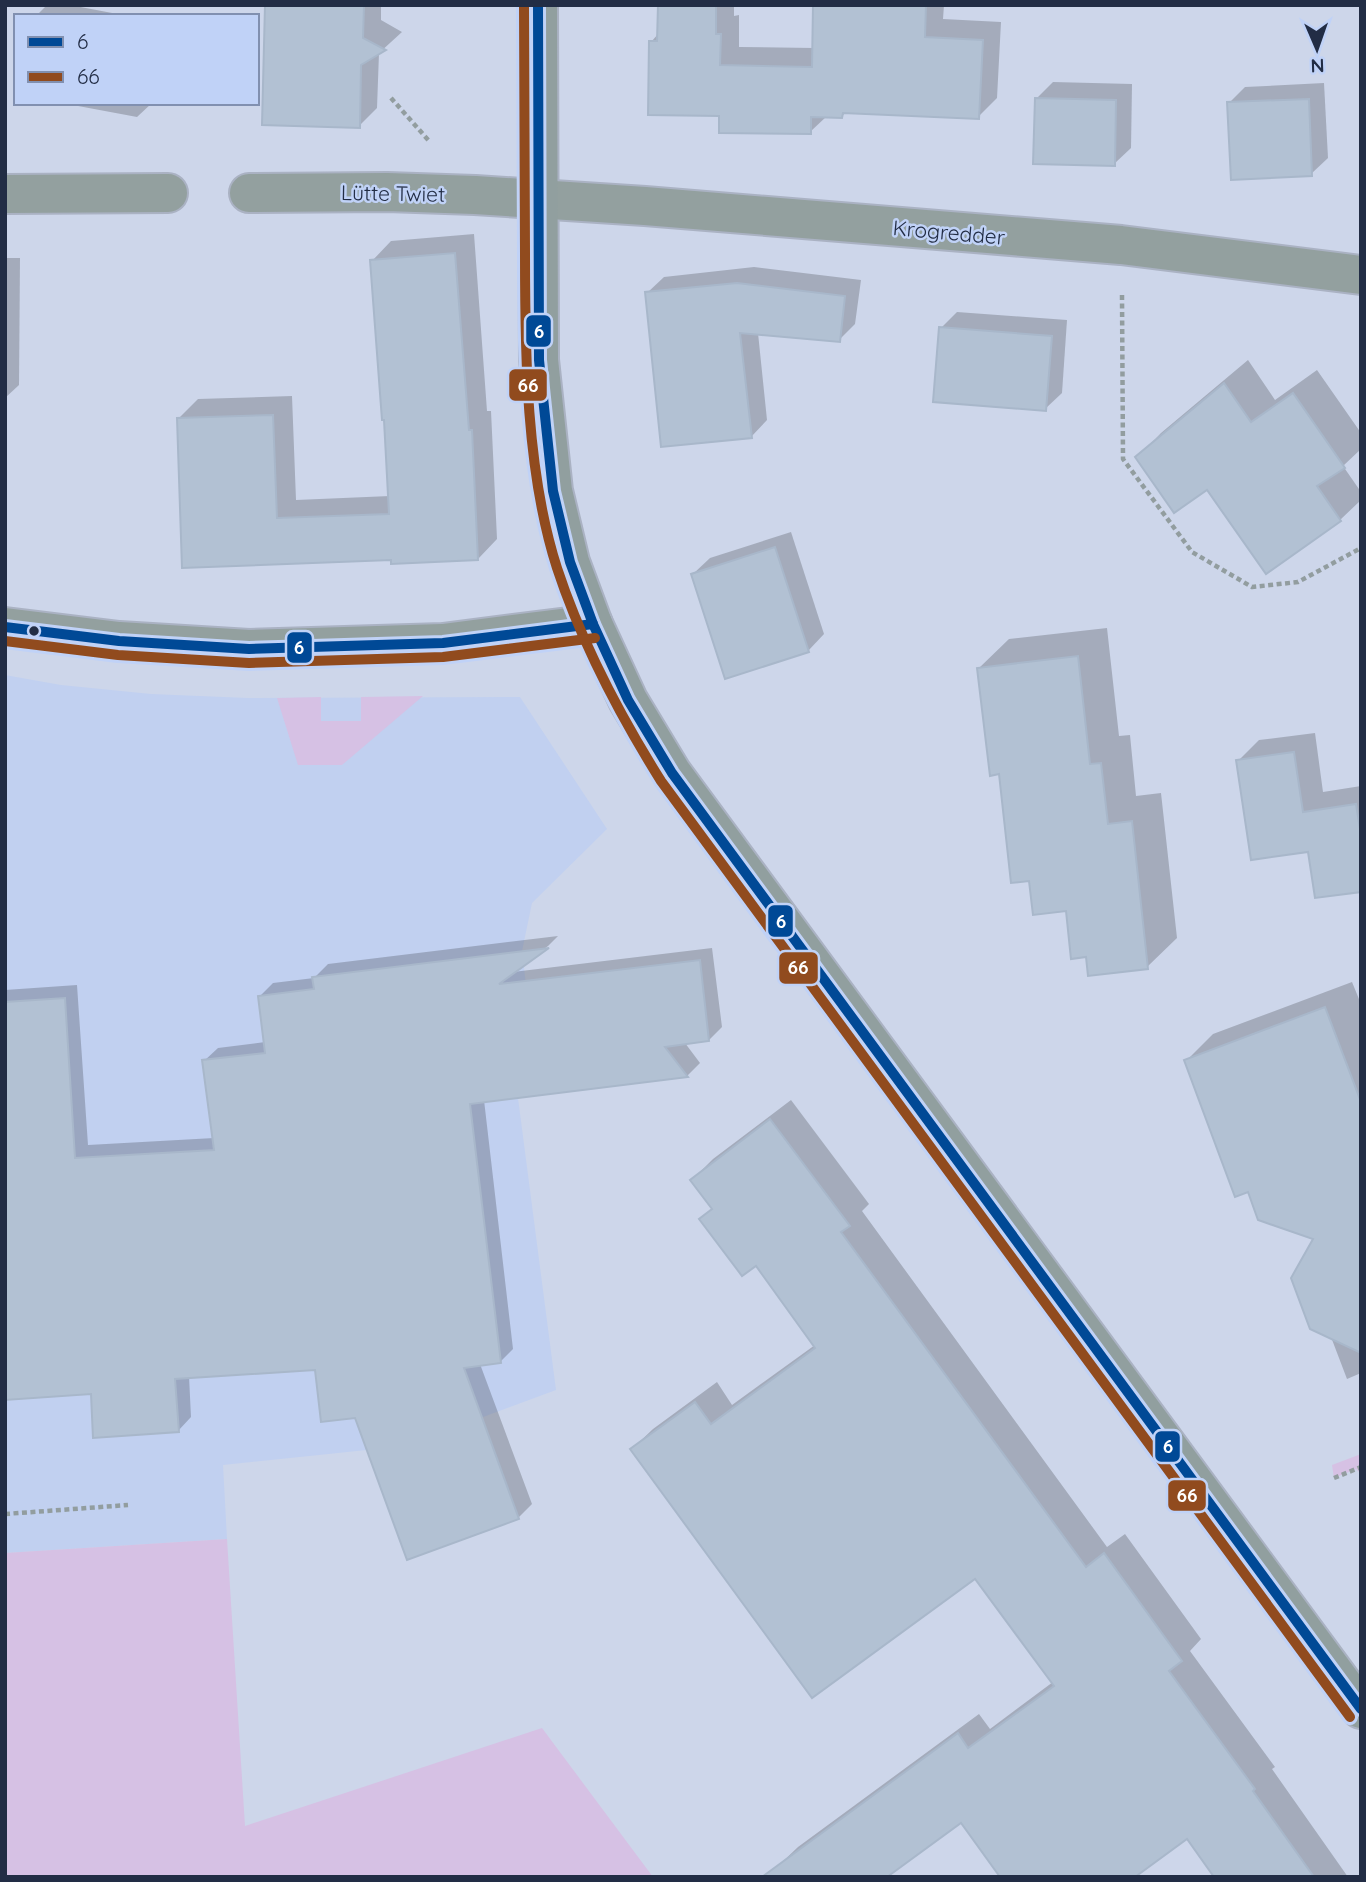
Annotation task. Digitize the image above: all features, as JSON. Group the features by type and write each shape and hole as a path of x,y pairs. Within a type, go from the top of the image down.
{"main road":[{"path":"538,5 539,360 553,491 569,562 593,624 628,700 672,773 1361,1709"}],"street":[{"name":"Lütte Twiet","path":"249,193 387,192 537,198"},
{"path":"5,194 168,193"},
{"name":"Krogredder","path":"537,198 1121,245 1361,275"},
{"path":"5,627 119,641 248,649 443,643 593,624"}],"path":[{"path":"1121,245 1123,459 1192,552 1252,587 1298,582 1361,548"},
{"path":"1334,1478 1361,1467"},
{"path":"5,1514 128,1505"}],"shaded area":[{"path":"5,675 61,685 151,694 248,698 520,697 607,829 532,903 522,951 539,1095 518,1098 556,1390 405,1446 223,1465 227,1539 5,1553"},
{"path":"423,696 342,765 298,765 277,698 321,697 321,721 361,721 361,697"},
{"path":"1361,1454 1361,1474 1356,1469 1334,1478 1332,1465"},
{"path":"227,1539 245,1826 542,1728 653,1877 5,1877 5,1553"}],"building":[{"path":"265,5 364,5 363,38 386,50 361,65 360,128 262,125"},
{"path":"658,5 716,5 716,34 721,34 720,65 812,67 813,5 926,5 925,37 983,40 979,119 843,113 842,118 811,117 811,134 719,133 719,116 648,115 649,41 657,41"},
{"path":"1035,98 1116,100 1115,166 1033,164"},
{"path":"1309,99 1312,176 1231,180 1227,102"},
{"path":"455,253 469,430 472,430 478,560 391,564 391,560 182,568 177,418 273,415 277,518 389,514 370,260"},
{"path":"737,283 845,296 840,342 740,333 752,438 661,447 645,292"},
{"path":"939,327 1052,336 1046,411 933,402"},
{"path":"1224,383 1251,422 1293,393 1345,468 1317,486 1341,521 1266,574 1207,490 1174,513 1135,457"},
{"path":"775,547 809,652 725,679 691,574"},
{"path":"1078,656 1090,764 1101,763 1108,824 1132,821 1148,969 1088,976 1086,957 1071,959 1066,911 1033,915 1029,881 1011,883 999,774 990,776 977,668"},
{"path":"1294,752 1303,812 1356,804 1361,835 1361,892 1315,898 1308,852 1251,860 1236,760"},
{"path":"549,948 499,984 700,960 709,1041 665,1047 688,1077 470,1104 501,1363 464,1368 519,1519 407,1560 355,1418 321,1422 315,1370 175,1379 179,1432 93,1438 91,1394 5,1400 5,1002 65,998 75,1158 214,1150 202,1060 265,1053 258,996 314,989 312,977"},
{"path":"1325,1007 1361,1102 1361,1353 1310,1329 1291,1278 1313,1239 1258,1220 1248,1192 1235,1197 1184,1060"},
{"path":"770,1119 850,1226 841,1232 1086,1567 1104,1553 1182,1661 1169,1671 1255,1789 1253,1791 1314,1877 1214,1877 1187,1839 1135,1877 1000,1877 961,1823 887,1877 762,1877 958,1733 968,1748 1054,1686 975,1579 812,1698 630,1449 695,1402 711,1424 815,1348 756,1266 742,1276 699,1219 712,1209 690,1180"}],"transit line":[{"name":"66","path":"524,5 526,332 533,453 547,531 557,568 578,624 603,678 661,781 1350,1717"},
{"name":"6","path":"538,5 539,360 553,491 570,562 593,624 628,700 672,773 1361,1709"},
{"name":"6","path":"5,627 119,641 249,649 443,643 593,624"},
{"name":"66","path":"5,641 118,655 249,663 443,657 595,638"}]}
